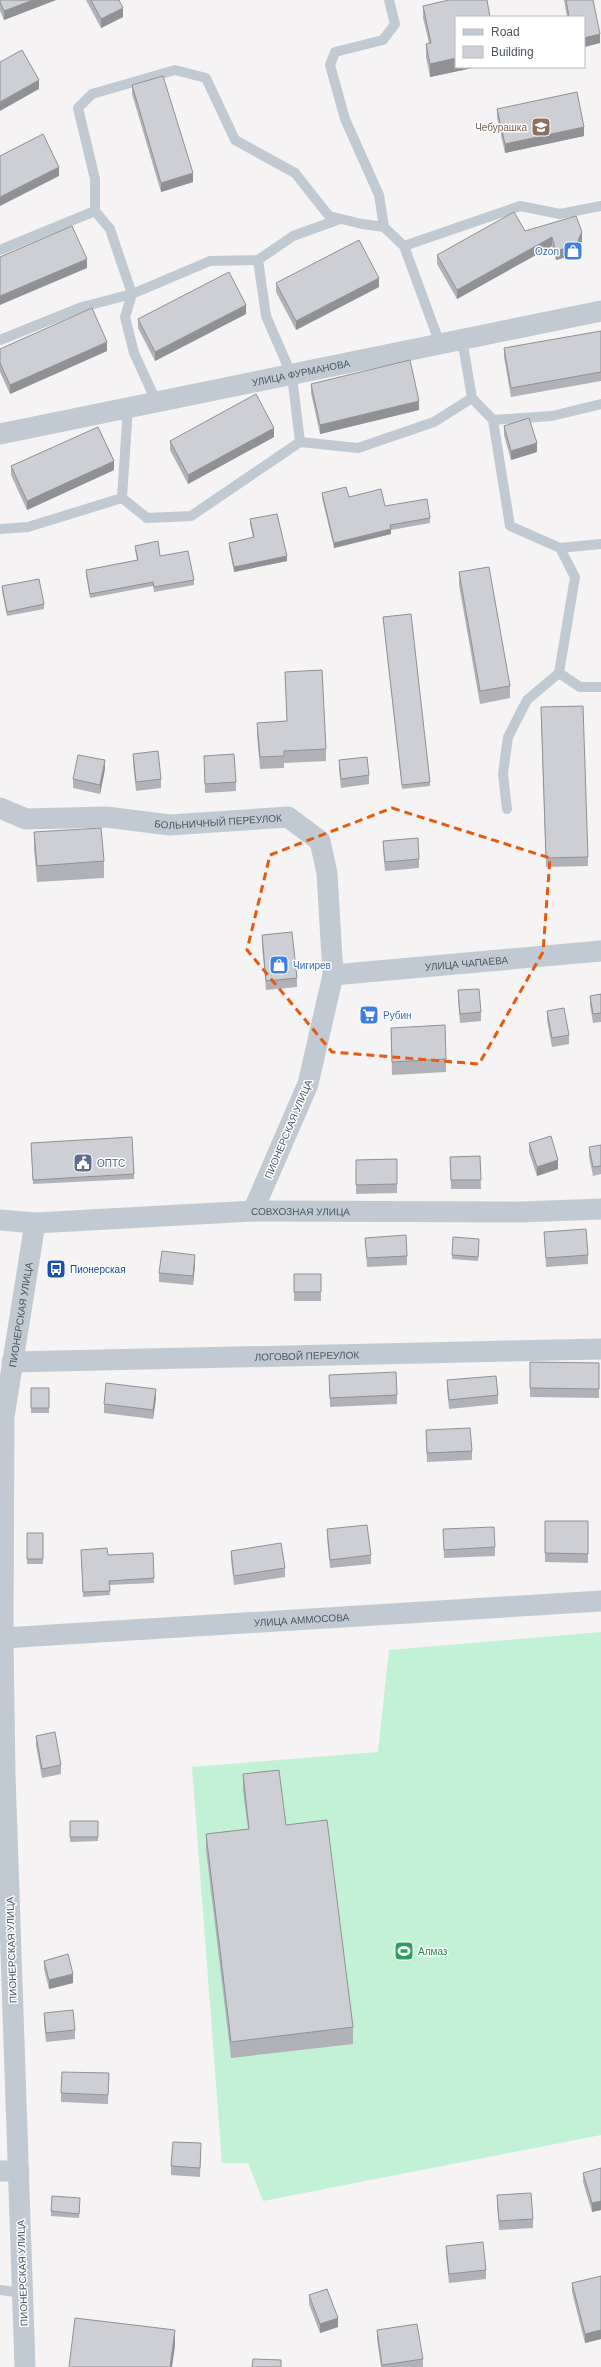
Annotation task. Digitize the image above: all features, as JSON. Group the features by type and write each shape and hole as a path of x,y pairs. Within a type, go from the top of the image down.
{"street":[{"name":"УЛИЦА ФУРМАНОВА","path":"0,434 156,401 292,376 462,339 601,311"},
{"name":"БОЛЬНИЧНЫЙ ПЕРЕУЛОК","path":"0,808 26,819 106,817 170,825 288,817 320,841 327,872 333,975"},
{"name":"УЛИЦА ЧАПАЕВА","path":"333,975 601,951"},
{"name":"ПИОНЕРСКАЯ УЛИЦА","path":"253,1211 308,1084 333,975"},
{"name":"СОВХОЗНАЯ УЛИЦА","path":"0,1220 35,1223 253,1211 522,1212 601,1209"},
{"name":"ПИОНЕРСКАЯ УЛИЦА","path":"25,2367 23,2293 10,2171 3,1776 2,1418 35,1223"},
{"name":"ЛОГОВОЙ ПЕРЕУЛОК","path":"12,1362 601,1350"},
{"name":"УЛИЦА АММОСОВА","path":"3,1638 601,1601"}],"lane":[{"path":"389,0 395,24 383,40 335,52 330,65 345,119 379,195 384,226 404,246 440,344"},
{"path":"156,401 134,353 126,317 132,294 110,229 95,211 94,179 78,108 92,94 175,70 206,78 235,140 295,173 329,216 384,226"},
{"path":"404,246 520,206 560,214 601,206"},
{"path":"0,250 95,211"},
{"path":"0,340 82,307 132,294 210,261 258,260 293,236 340,219"},
{"path":"258,260 266,316 292,376 300,442"},
{"path":"462,339 472,398 493,420 510,526 560,548 601,544"},
{"path":"122,498 147,518 191,516 300,442 358,448 434,422 472,398"},
{"path":"493,420 552,416 601,404"},
{"path":"122,498 128,407"},
{"path":"0,530 28,527 122,498"},
{"path":"506,809 503,774 508,737 527,700 559,673 575,576 560,548"},
{"path":"559,673 580,687 601,688"},
{"path":"0,2290 23,2293"}],"highlighted area":[{"path":"392,808 550,858 543,952 479,1064 332,1052 247,950 270,855"}],"green space":[{"name":"Алмаз","path":"601,1632 601,2135 263,2201 248,2163 222,2163 192,1767 378,1752 389,1650"}],"building":[{"path":"0,0 33,0 4,11"},
{"path":"91,0 119,0 123,8 101,19"},
{"path":"449,0 487,0 490,16 455,16 455,58 430,64 426,44 431,43 423,6"},
{"path":"566,0 593,0 600,34 585,38 585,16 569,16"},
{"path":"22,50 39,80 0,102 0,62"},
{"path":"163,76 193,173 161,183 132,85"},
{"name":"Чебурашка","path":"577,92 584,127 505,144 497,109"},
{"path":"43,134 59,167 0,197 0,156"},
{"path":"514,212 525,231 576,216 582,232 576,245 556,251 552,237 457,290 437,255"},
{"path":"72,226 87,259 0,296 0,257"},
{"path":"359,240 379,278 296,321 276,283"},
{"path":"229,272 246,305 155,352 138,319"},
{"path":"92,308 107,342 10,385 0,363 0,349"},
{"path":"601,331 601,372 511,388 504,348"},
{"path":"410,360 419,401 320,425 311,384"},
{"path":"256,394 274,428 188,475 170,441"},
{"path":"529,418 537,443 511,451 504,426"},
{"path":"98,427 114,461 27,501 11,466"},
{"path":"346,487 349,497 381,489 385,506 427,499 430,518 390,525 391,529 334,543 322,493"},
{"path":"277,514 287,556 234,567 229,543 254,537 250,519"},
{"path":"158,541 160,556 188,551 194,580 154,587 153,582 90,594 86,570 138,560 135,546"},
{"path":"489,567 510,686 480,691 459,572"},
{"path":"39,579 44,604 7,612 2,586"},
{"path":"411,614 430,782 402,785 383,617"},
{"path":"322,670 326,749 284,751 284,756 260,757 257,723 287,721 285,672"},
{"path":"583,706 588,857 546,858 541,707"},
{"path":"158,751 161,779 136,782 133,754"},
{"path":"234,754 236,782 205,784 204,756"},
{"path":"78,755 105,760 100,785 73,779"},
{"path":"367,757 369,775 341,779 339,760"},
{"path":"101,828 104,861 37,866 34,832"},
{"path":"418,838 419,859 385,862 383,841"},
{"name":"Чигирев","path":"292,932 297,978 266,981 262,935"},
{"path":"479,989 481,1012 460,1014 458,990"},
{"path":"601,994 601,1013 593,1014 590,996"},
{"path":"564,1008 569,1035 552,1038 547,1011"},
{"path":"445,1025 446,1059 392,1062 391,1028"},
{"path":"551,1136 558,1160 537,1167 529,1143"},
{"name":"ОПТС","path":"132,1137 134,1174 33,1180 31,1143"},
{"path":"601,1145 601,1166 593,1167 589,1147"},
{"path":"480,1156 481,1180 451,1180 450,1157"},
{"path":"397,1159 397,1184 356,1185 356,1160"},
{"path":"586,1229 588,1255 546,1258 544,1232"},
{"path":"406,1235 407,1256 367,1258 365,1238"},
{"path":"453,1237 479,1239 478,1257 452,1255"},
{"path":"162,1251 195,1255 193,1276 159,1273"},
{"path":"294,1274 321,1274 321,1292 294,1292"},
{"path":"530,1362 599,1363 599,1389 530,1388"},
{"path":"396,1372 397,1395 330,1398 329,1375"},
{"path":"496,1376 498,1395 449,1400 447,1380"},
{"path":"106,1383 156,1389 153,1410 104,1404"},
{"path":"31,1388 49,1388 49,1408 31,1408"},
{"path":"470,1428 472,1451 427,1453 426,1430"},
{"path":"545,1521 588,1521 588,1554 545,1553"},
{"path":"367,1525 371,1555 330,1560 327,1529"},
{"path":"494,1527 495,1547 444,1550 443,1529"},
{"path":"27,1533 43,1533 43,1559 27,1559"},
{"path":"281,1543 285,1568 234,1576 231,1551"},
{"path":"107,1548 108,1555 153,1553 154,1578 109,1581 110,1591 83,1592 81,1550"},
{"path":"55,1732 61,1765 42,1769 36,1736"},
{"path":"279,1770 286,1825 327,1820 353,2027 231,2042 206,1834 249,1829 243,1774"},
{"path":"70,1821 98,1821 98,1837 70,1837"},
{"path":"68,1954 73,1974 49,1980 44,1961"},
{"path":"73,2010 75,2030 46,2033 44,2013"},
{"path":"62,2072 109,2073 108,2095 61,2093"},
{"path":"173,2142 201,2143 200,2168 171,2166"},
{"path":"601,2168 601,2201 592,2203 583,2173"},
{"path":"531,2193 533,2219 499,2221 497,2195"},
{"path":"52,2196 80,2198 79,2214 51,2211"},
{"path":"483,2242 486,2270 449,2274 446,2246"},
{"path":"601,2276 601,2330 585,2334 572,2283"},
{"path":"327,2289 338,2318 320,2324 309,2295"},
{"path":"75,2318 175,2330 170,2367 69,2367"},
{"path":"417,2324 423,2359 382,2365 377,2330"},
{"path":"253,2359 281,2360 281,2367 252,2367"}],"place":[{"name":"Чебурашка","path":"541,127"},
{"name":"Ozon","path":"573,251"},
{"name":"Чигирев","path":"279,965"},
{"name":"Рубин","path":"369,1015"},
{"name":"ОПТС","path":"83,1163"},
{"name":"Пионерская","path":"56,1269"},
{"name":"Алмаз","path":"404,1951"}]}
